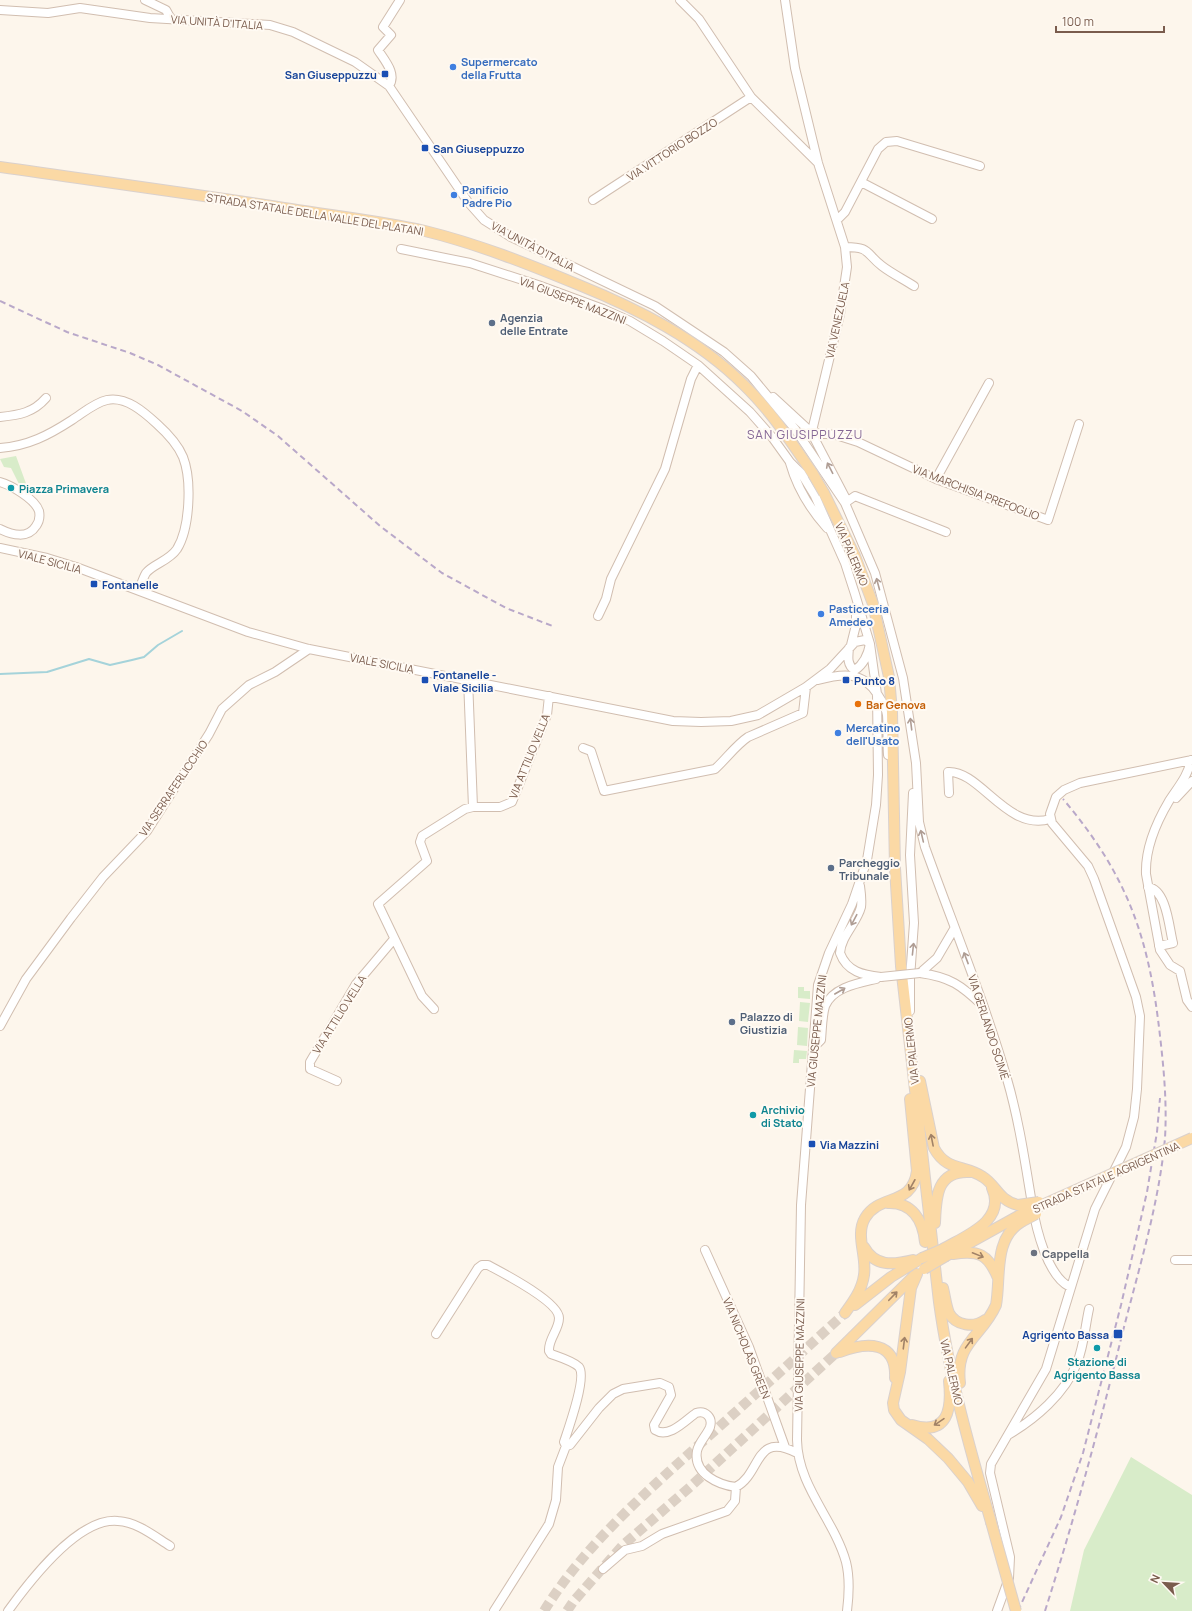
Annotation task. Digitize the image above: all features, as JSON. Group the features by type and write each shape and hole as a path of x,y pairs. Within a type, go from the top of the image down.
{"main road":[{"name":"STRADA STATALE DELLA VALLE DEL PLATANI","path":"0,167 424,231 479,247 608,297 643,314 684,338 718,362 744,384 766,408 813,474 819,495"},
{"name":"VIA PALERMO","path":"819,495 855,556 873,604 889,678 892,712 895,868 901,966 943,1332 968,1443 1016,1611"},
{"path":"895,868 892,911 895,957 917,1171 914,1184 905,1195 871,1210 865,1218 861,1230 865,1275 859,1292 845,1314 874,1289 922,1258"},
{"path":"910,1044 934,1148 939,1157 945,1163 982,1176 1020,1214"},
{"name":"STRADA STATALE AGRIGENTINA","path":"1088,1185 1192,1138"},
{"path":"970,1172 960,1172 950,1176 942,1183 937,1191 934,1258 949,1313 953,1319 965,1325 976,1325 992,1315"},
{"path":"990,1185 995,1202 991,1216 978,1228 920,1271 836,1353 865,1344 882,1349 889,1354 895,1368 894,1410 901,1420 928,1439 948,1458 968,1482 991,1522"},
{"path":"862,1241 869,1254 883,1263 895,1264 922,1258 944,1252 1020,1214 1088,1185"},
{"path":"964,1421 959,1365 966,1347 992,1315 998,1296 1005,1239 1015,1226 1020,1214 1034,1203 1088,1185"},
{"path":"882,1204 902,1204 910,1208 918,1217 924,1232 929,1275 939,1302"},
{"path":"944,1252 978,1253 989,1260 999,1280"},
{"path":"894,1395 900,1372 911,1288 920,1271"},
{"path":"906,1424 923,1428 931,1427 941,1422 948,1412 950,1396 943,1332"}],"street":[{"path":"145,0 166,10 171,19"},
{"path":"389,86 391,82 391,70 378,50 391,35 383,27 400,0"},
{"name":"VIA VENEZUELA","path":"680,0 699,19 751,97 818,163"},
{"name":"VIA VENEZUELA","path":"785,0 795,68 818,163 846,247 847,267 840,314 811,432 809,449"},
{"name":"VIA UNITÀ D'ITALIA","path":"0,10 48,13 80,8 171,19 251,23 293,32 355,62 389,86 468,202 484,220 511,237 655,306 724,352 751,376 781,411 825,474 845,497 845,503 875,574 903,678 916,763"},
{"name":"VIA VITTORIO BOZZO","path":"593,200 751,97"},
{"path":"837,220 845,212 881,145 892,141 897,141 980,166"},
{"path":"861,182 932,218"},
{"path":"846,247 866,249 881,265 914,286"},
{"name":"VIA GIUSEPPE MAZZINI","path":"401,249 470,263 595,306 630,321 698,365 750,412 772,437 808,484 819,495 830,531 845,563 870,644 877,694 878,775 876,805 867,860 852,904 829,952 820,977 812,1048 801,1205 797,1453 806,1484 838,1542 845,1561 848,1577 847,1611"},
{"path":"598,616 606,599 611,579 665,469 691,379 698,365"},
{"path":"936,479 989,383"},
{"name":"VIA UNITÀ D'ITALIA","path":"758,384 785,406 811,432 835,484"},
{"path":"0,417 19,415 33,409 46,398"},
{"path":"0,448 33,442 55,431 99,403 107,400 117,400 141,410 160,426 177,446 183,458 188,483 188,509 184,532 177,550 161,564 146,573 139,590"},
{"path":"781,411 805,431 811,432"},
{"name":"VIA MARCHISIA PREFOGLIO","path":"811,432 836,434 858,442 936,479 1048,520 1079,424"},
{"path":"820,449 827,434"},
{"name":"VIA GIUSEPPE MAZZINI","path":"790,462 799,488 806,501 830,531"},
{"path":"799,488 825,474"},
{"path":"0,482 15,488 37,507 39,516 37,524 31,531 23,535 18,535 0,529"},
{"path":"806,501 819,495 835,484"},
{"path":"845,503 855,496 946,532"},
{"name":"VIALE SICILIA","path":"0,548 54,560 139,590 248,632 309,650 468,679 673,720 702,722 731,721 758,715 806,687 830,669 850,648"},
{"name":"VIA GIUSEPPE MAZZINI","path":"850,648 856,625 856,597"},
{"path":"814,681 845,674 855,670 864,661 870,644 865,640 860,639 850,648 849,663 855,670 871,685 887,714 889,768 894,799"},
{"name":"VIA SERRAFERLICCHIO","path":"0,1026 26,979 71,918 103,877 147,831 209,734 222,709 249,685 275,672 309,650"},
{"path":"845,674 855,676 871,685"},
{"path":"468,679 473,807"},
{"path":"584,748 591,751 604,791 715,769 728,758 740,742 803,713 806,687"},
{"name":"VIA ATTILIO VELLA","path":"434,1009 422,996 378,904 427,861 420,842 422,836 465,809 473,807 500,807 512,802 547,715 549,696"},
{"path":"997,1611 1009,1578 1010,1557 990,1469 995,1455 1046,1369 1095,1209 1126,1147 1137,1089 1140,1016 1136,997 1098,886 1088,866 1050,819 1052,804 1059,793 1080,783 1191,760 1189,772 1167,805 1157,825 1147,854 1146,874 1159,946 1170,965 1180,971 1187,1000 1192,1007"},
{"path":"910,1044 910,978 914,923 910,855 916,763"},
{"name":"VIA GERLANDO SCIMÉ","path":"916,763 919,822 925,847 954,929 985,1008 1007,1081 1020,1132 1035,1225 1054,1270 1063,1284 1070,1287"},
{"path":"949,794 948,772 955,772 965,776 1019,816 1040,822 1050,819"},
{"path":"1167,805 1192,782"},
{"path":"860,883 862,897 860,908 845,938 840,953 848,967 854,971 865,975 881,977"},
{"path":"1148,887 1154,889 1162,897 1173,943 1159,946"},
{"path":"920,973 937,958 954,929"},
{"name":"VIA ATTILIO VELLA","path":"338,1081 310,1069 310,1062 356,984 394,939"},
{"path":"812,1048 821,1040 824,1011 830,998 849,986 881,977 920,973 947,978 958,985 985,1008"},
{"name":"VIA NICHOLAS GREEN","path":"705,1250 749,1347 785,1447"},
{"path":"1175,1260 1192,1260"},
{"path":"436,1334 478,1268 484,1265 522,1284 553,1307 559,1318 548,1350 551,1354 578,1366 581,1373 576,1406 564,1442 566,1446 558,1467 556,1500 549,1524 494,1611"},
{"path":"1007,1435 1028,1423 1043,1410 1073,1372 1082,1347 1089,1309"},
{"path":"566,1446 570,1445 599,1408 613,1394 623,1389 662,1383 669,1387 671,1395 654,1425 655,1430 661,1432 675,1429 696,1413 700,1412 706,1414 710,1419 710,1425 697,1451 698,1462 703,1471 716,1482 736,1487 744,1483 750,1475 756,1461 765,1452 773,1447 785,1447 797,1453"},
{"path":"603,1569 625,1550 642,1546 662,1534 727,1511 735,1501 736,1487"},
{"path":"8,1611 21,1594 72,1538 99,1524 112,1521 131,1524 170,1546"}],"green space":[{"path":"16,456 28,489 26,491 20,486 11,468 4,467 0,459"},
{"path":"798,987 804,987 804,991 810,991 810,999 798,998"},
{"path":"800,1002 810,1003 808,1022 799,1021"},
{"path":"798,1027 808,1028 807,1046 797,1045"},
{"path":"794,1050 807,1051 806,1059 799,1059 799,1063 793,1063"},
{"path":"1131,1457 1192,1495 1192,1611 1070,1611 1084,1550"}],"waterway":[{"path":"0,674 47,672 89,659 110,665 132,660 144,657 158,645 182,631"}],"tunnel":[{"path":"544,1611 577,1564 637,1501 845,1313"},
{"path":"567,1611 573,1602 622,1546 690,1487 836,1353"}],"railway":[{"path":"0,301 67,332 130,353 158,365 242,411 278,436 380,526 442,573 506,608 555,627"},
{"path":"1045,1611 1086,1474 1147,1238 1158,1188 1166,1125 1165,1087 1160,1036 1149,968 1142,938 1132,909 1104,855 1085,827 1063,799"},
{"path":"1018,1611 1061,1517 1083,1453 1121,1305 1147,1192 1157,1132 1160,1098"}],"place":[{"name":"Supermercato della Frutta","path":"453,67"},
{"name":"San Giuseppuzzu","path":"385,74"},
{"name":"San Giuseppuzzo","path":"425,148"},
{"name":"Panificio Padre Pio","path":"454,195"},
{"name":"Agenzia delle Entrate","path":"492,323"},
{"name":"Piazza Primavera","path":"11,488"},
{"name":"Fontanelle","path":"94,584"},
{"name":"Pasticceria Amedeo","path":"821,614"},
{"name":"Fontanelle - Viale Sicilia","path":"425,680"},
{"name":"Punto 8","path":"846,680"},
{"name":"Bar Genova","path":"858,704"},
{"name":"Mercatino dell'Usato","path":"838,733"},
{"name":"Parcheggio Tribunale","path":"831,868"},
{"name":"Palazzo di Giustizia","path":"732,1022"},
{"name":"Archivio di Stato","path":"753,1115"},
{"name":"Via Mazzini","path":"812,1144"},
{"name":"Cappella","path":"1034,1253"},
{"name":"Agrigento Bassa","path":"1118,1334"},
{"name":"Stazione di Agrigento Bassa","path":"1097,1348"}],"district":[{"name":"SAN GIUSIPPUZZU","path":"805,434"}]}
